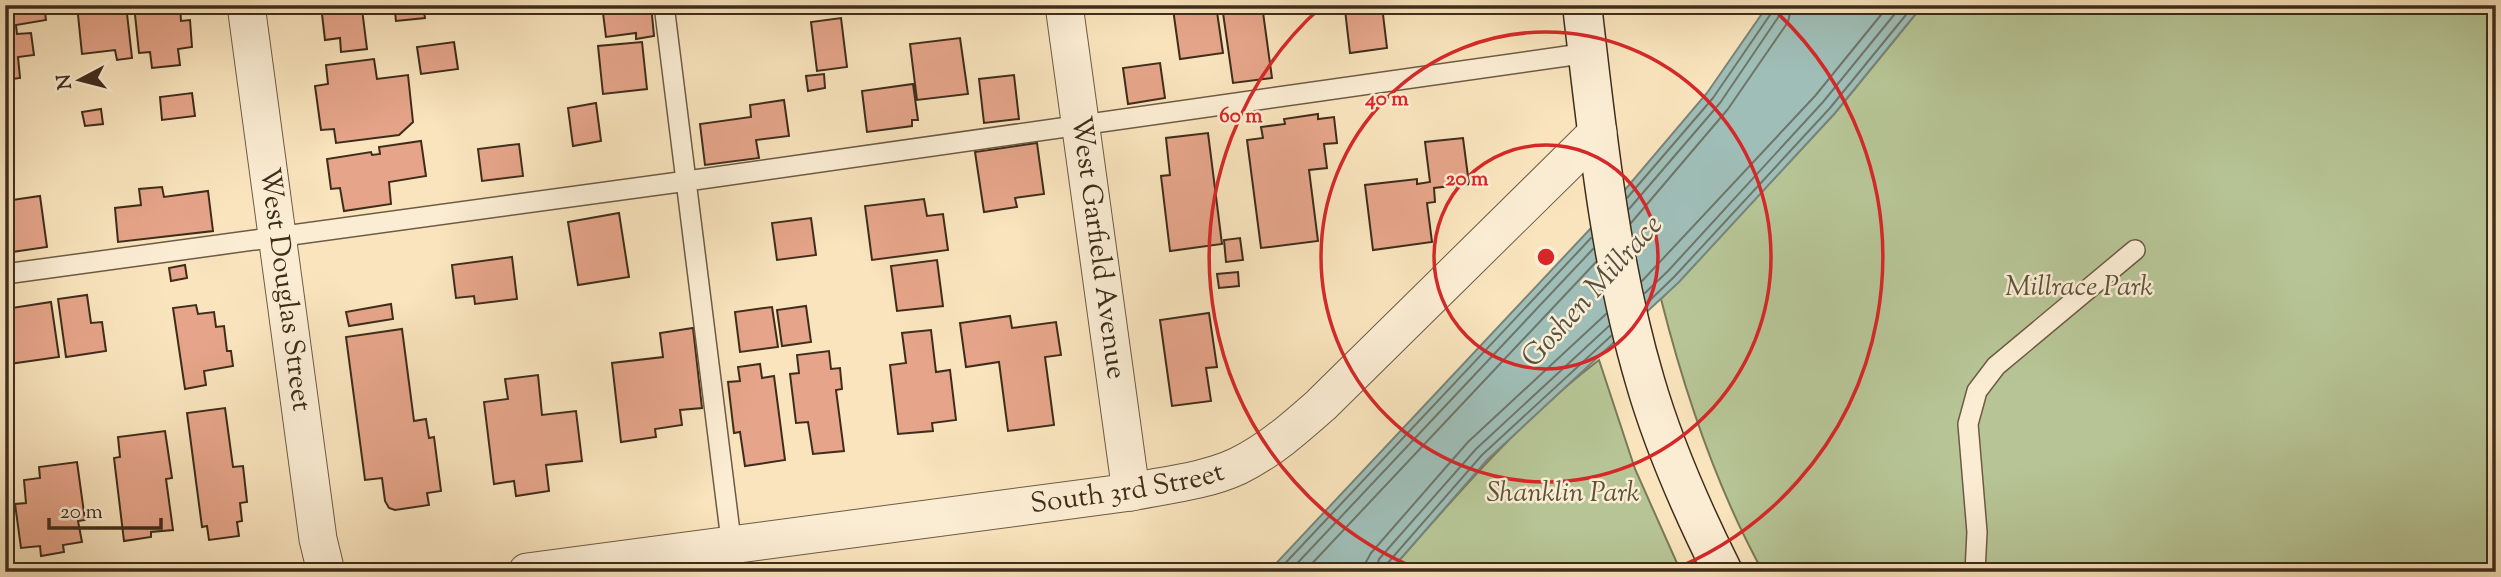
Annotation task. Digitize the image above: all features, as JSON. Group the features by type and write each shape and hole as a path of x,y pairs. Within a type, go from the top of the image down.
{"main road":[{"path":"1582,5 1603,186 1619,275 1644,381 1665,444 1723,572"}],"street":[{"name":"West Douglas Street","path":"246,5 317,539 326,572"},
{"name":"West Garfield Avenue","path":"1063,5 1131,492"},
{"name":"South 3rd Street","path":"527,572 733,557 1131,492 1236,467 1280,440 1321,405 1598,132"}],"lane":[{"path":"664,5 733,557"},
{"path":"5,274 687,181 1588,53"},
{"path":"1975,572 1977,532 1968,424 1977,391 1996,366 2135,250"}],"green space":[{"name":"Millrace Park","path":"1923,5 2496,5 2496,572 1763,572 1731,507 1703,438 1661,299 1835,113"},
{"name":"Shanklin Park","path":"1599,360 1635,469 1681,572 1389,572 1515,434"}],"water":[{"name":"Goshen Millrace","path":"1768,5 1923,5 1835,113 1679,282 1487,460 1389,572 1268,572 1607,211 1707,93"}],"building":[{"path":"5,5 44,5 46,20 16,25 17,34 31,33 34,55 18,57 20,78 5,80"},
{"path":"77,5 126,5 132,58 117,60 115,50 82,54"},
{"path":"134,5 180,5 181,21 190,20 192,47 178,49 180,65 152,68 150,52 139,53"},
{"path":"366,5 423,5 425,18 396,21 395,12 368,14"},
{"path":"466,5 531,5 467,13"},
{"path":"552,5 576,5 577,8 553,11"},
{"path":"602,5 651,5 654,36 636,39 636,33 606,37"},
{"path":"682,5 711,5 682,9"},
{"path":"1216,5 1223,53 1180,59 1173,9"},
{"path":"1262,5 1272,78 1233,83 1222,6"},
{"path":"1646,5 1668,5 1668,8 1646,10"},
{"path":"1382,6 1387,48 1350,53 1345,10"},
{"path":"362,9 367,49 341,52 340,38 325,40 322,14"},
{"path":"841,18 847,67 817,71 811,22"},
{"path":"960,38 968,94 917,100 910,44"},
{"path":"454,42 458,69 421,74 417,47"},
{"path":"642,42 647,89 603,94 598,46"},
{"path":"374,59 377,79 408,75 413,122 399,135 336,143 334,129 321,130 315,86 328,84 326,65"},
{"path":"1160,63 1165,98 1128,104 1123,68"},
{"path":"824,74 825,88 808,91 806,76"},
{"path":"1014,75 1019,119 984,123 979,79"},
{"path":"913,84 918,120 912,120 912,126 867,132 862,91"},
{"path":"192,93 195,116 162,120 160,97"},
{"path":"784,100 789,136 756,140 759,158 705,165 700,124 751,117 750,105"},
{"path":"596,103 601,141 573,146 568,108"},
{"path":"101,109 103,124 85,126 82,112"},
{"path":"1318,114 1318,119 1334,117 1337,143 1324,144 1327,168 1309,170 1318,241 1261,248 1247,140 1263,138 1261,127 1285,124 1284,119"},
{"path":"1208,133 1222,244 1170,251 1161,176 1170,175 1166,138"},
{"path":"1463,138 1469,184 1434,188 1435,202 1427,203 1432,242 1373,250 1365,185 1417,179 1417,184 1430,182 1425,142"},
{"path":"421,141 426,176 389,182 391,204 344,211 340,188 331,189 327,159 371,152 372,155 380,154 379,147"},
{"path":"1037,143 1044,194 1015,198 1017,207 984,212 975,152"},
{"path":"519,144 523,176 482,181 478,149"},
{"path":"162,187 164,197 208,191 213,231 118,242 115,208 141,205 139,189"},
{"path":"40,196 47,247 5,253 5,201"},
{"path":"924,199 927,216 943,214 948,250 872,260 865,206"},
{"path":"619,213 629,277 578,285 568,222"},
{"path":"811,218 816,255 777,260 772,223"},
{"path":"1240,238 1243,260 1226,262 1224,240"},
{"path":"512,257 517,299 475,304 474,296 456,298 452,265"},
{"path":"937,260 943,306 897,311 891,266"},
{"path":"185,265 187,278 171,281 169,268"},
{"path":"1238,272 1239,286 1219,288 1217,274"},
{"path":"87,295 91,323 102,322 106,351 66,357 58,299"},
{"path":"51,302 59,357 9,364 5,309"},
{"path":"391,304 393,319 349,326 346,312"},
{"path":"196,305 198,314 214,312 216,327 224,326 227,351 231,351 233,366 204,371 206,385 185,389 173,308"},
{"path":"806,306 811,342 782,346 777,310"},
{"path":"772,307 778,347 740,352 735,312"},
{"path":"1209,313 1217,367 1206,368 1211,401 1172,406 1160,320"},
{"path":"1010,316 1012,328 1056,322 1061,355 1045,357 1054,425 1008,431 999,362 966,367 960,323"},
{"path":"693,328 702,408 680,410 682,425 655,429 656,437 621,442 612,363 663,357 660,333"},
{"path":"402,329 414,421 426,419 429,438 434,437 441,491 427,493 429,505 395,510 389,508 385,501 382,478 365,480 346,337"},
{"path":"931,330 936,372 950,370 956,420 932,423 933,431 898,434 890,365 906,363 902,333"},
{"path":"829,351 831,369 840,368 842,389 836,390 844,451 813,454 808,422 796,423 790,374 799,373 797,355"},
{"path":"760,364 762,378 774,376 785,460 745,466 740,432 734,433 728,382 740,381 738,367"},
{"path":"538,375 542,415 576,411 582,461 546,465 549,491 516,496 514,481 494,484 484,402 508,399 505,379"},
{"path":"225,408 233,467 243,466 247,502 240,503 242,521 237,522 239,536 209,540 207,526 202,527 187,413"},
{"path":"165,431 172,478 166,479 173,530 151,532 151,537 124,541 114,458 120,457 118,437"},
{"path":"77,462 85,520 78,521 82,542 63,545 64,552 41,556 40,546 21,548 15,504 26,503 24,480 40,478 39,467"}]}
